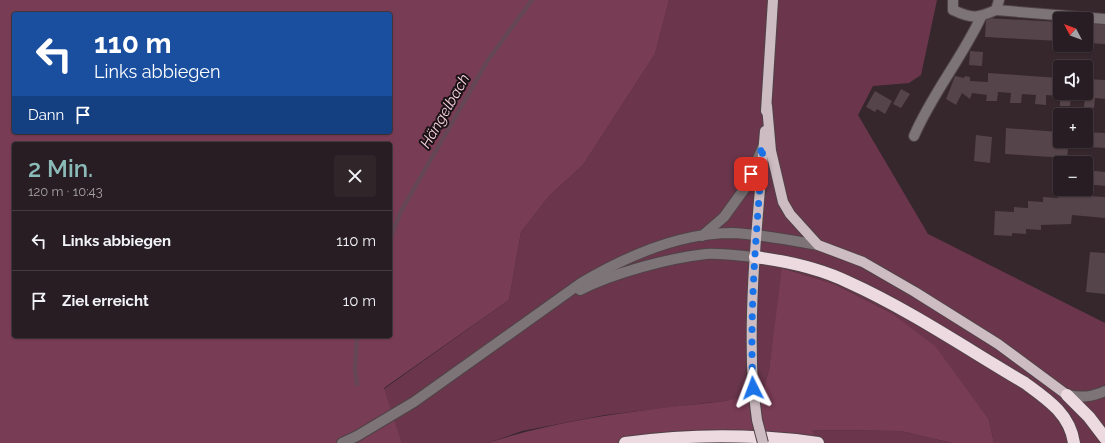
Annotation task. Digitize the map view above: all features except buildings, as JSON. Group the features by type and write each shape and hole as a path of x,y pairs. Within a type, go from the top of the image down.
{"highway":[{"path":"755,257 783,261 822,272 848,281 886,301 1025,383 1044,397 1060,411 1069,423 1074,443"},
{"path":"1067,395 1089,417 1105,438"},
{"path":"625,443 675,438 736,436 783,438 818,443"}],"main road":[{"path":"763,443 757,420 753,388 751,327 773,0"},
{"path":"766,106 771,151 783,202 790,214 818,245 863,262 915,292 998,344 1067,395"}],"street":[{"path":"953,0 953,10 968,17 981,17"},
{"path":"914,136 952,67 972,36 981,17 998,5 1105,19"},
{"path":"702,236 724,217 745,188 763,146"},
{"path":"342,443 357,436 414,402 581,283 608,267 654,248 702,236 730,233 757,235 818,245"},
{"path":"540,313 582,289 602,281 662,263 706,254 755,257"},
{"path":"1067,395 1080,398 1089,397 1105,391"}],"shaded area":[{"path":"0,0 669,0 655,54 583,165 550,195 521,232 509,300 384,388 402,443 0,443"},
{"path":"669,0 937,0 921,75 909,83 873,86 858,115 928,234 1105,323 1105,443 994,443 989,420 891,313 834,284 783,268 769,370 762,393 740,399 605,415 522,431 488,443 402,443 384,389 509,300 521,232 550,195 583,165 655,54"},
{"path":"782,268 834,284 891,313 935,346 989,420 994,443 952,443 901,431 812,430 817,443 488,443 549,426 591,418 722,401 762,393 769,370"},
{"path":"811,430 901,431 952,443 817,443"}],"waterway":[{"name":"Hängelbach","path":"392,235 400,213 488,60 532,0"},
{"name":"Hängelbach","path":"357,338 355,369 357,384"}],"route":[{"path":"751,174 763,146 752,295 751,355 753,388"}]}
